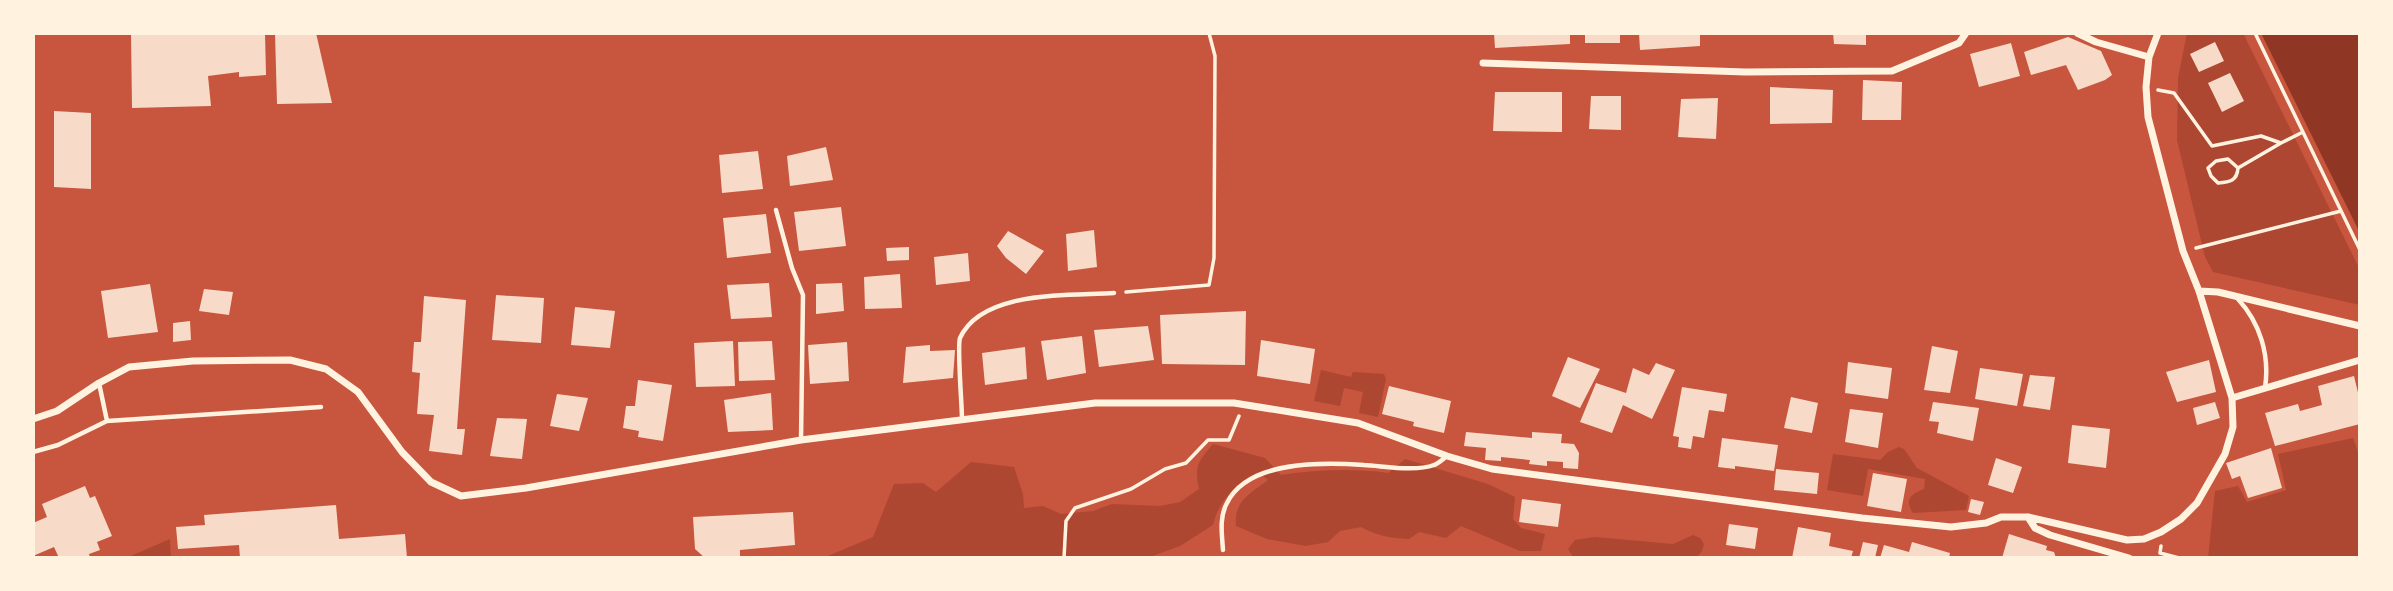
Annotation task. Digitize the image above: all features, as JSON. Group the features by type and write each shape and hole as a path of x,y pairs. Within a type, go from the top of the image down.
{"street":[{"path":"1483,63 1745,72 1892,71 1959,43 1966,33"},
{"path":"2077,33 2096,42 2148,57"},
{"path":"33,419 57,411 129,367 193,361 290,360 326,369 358,392 402,452 431,482 461,496 526,488 801,440 1095,403 1243,404 1359,423 1447,457 1492,469 1862,519 1951,527 1986,523 2001,517 2028,517 2127,540 2144,539 2181,519 2197,503 2225,454 2233,427 2232,398 2199,291 2183,251 2148,117 2148,57 2158,33"},
{"path":"2199,291 2236,296 2360,326"},
{"path":"2232,398 2360,360"},
{"path":"2028,517 2035,528 2050,535 2129,558"}],"lane":[{"path":"776,210 792,268 803,295 801,440"},
{"path":"962,419 959,340 978,314 1008,301 1114,293"},
{"path":"2236,296 2249,311 2260,335 2266,356 2265,388"},
{"path":"99,383 107,421"},
{"path":"33,452 58,445 107,421 321,407"},
{"path":"1223,550 1222,516 1227,502 1237,489 1261,474 1277,468 1313,464 1406,468 1434,465 1447,457"}],"path":[{"path":"1114,293 1209,285 1214,258 1215,56 1209,33"},
{"path":"2255,33 2360,250"},
{"path":"2146,87 2174,93 2212,146 2261,136 2281,143"},
{"path":"2238,168 2302,132"},
{"path":"2228,159 2238,168 2237,175 2231,182 2218,183 2208,168 2216,161 2228,159"},
{"path":"2183,251 2341,211"},
{"path":"1063,558 1066,521 1075,508 1131,489 1165,469 1186,463 1209,440 1229,440 1243,404"},
{"path":"2160,553 2179,558"}],"shaded area":[{"path":"2187,33 2243,33 2360,270 2360,305 2213,272 2205,257 2177,140 2178,78"},
{"path":"2261,33 2360,33 2360,233"},
{"path":"1321,370 1351,377 1353,372 1384,374 1386,379 1378,417 1359,413 1363,392 1344,388 1340,406 1314,401"},
{"path":"2353,438 2360,458 2360,556 2208,558 2215,491 2238,486 2247,502 2286,490 2278,454"},
{"path":"1213,444 1265,458 1281,475 1334,470 1388,473 1405,459 1488,484 1515,497 1513,519 1521,528 1545,534 1541,551 1520,551 1461,526 1446,538 1419,532 1409,539 1396,538 1361,527 1340,531 1328,542 1306,546 1267,539 1236,526 1240,504 1268,480 1258,472 1224,500 1213,525 1180,546 1147,558 823,558 873,537 894,484 923,483 936,492 971,462 1014,467 1023,494 1024,508 1043,506 1061,514 1093,511 1112,504 1160,506 1180,502 1199,489 1198,464"},
{"path":"1899,447 1904,449 1917,468 1969,496 1966,510 1913,513 1909,504 1910,498 1924,489 1925,479 1868,469 1863,496 1827,490 1833,454 1880,460"},
{"path":"1693,535 1700,538 1704,544 1696,558 1574,558 1568,549 1575,540 1595,537 1673,544"},
{"path":"170,539 171,558 126,558"}],"building":[{"path":"131,33 265,33 266,75 239,77 239,72 208,76 211,106 132,108"},
{"path":"275,33 316,33 332,103 277,104"},
{"path":"1494,33 1570,33 1570,44 1495,48"},
{"path":"1585,33 1620,33 1620,43 1585,43"},
{"path":"1639,33 1700,33 1700,46 1640,50"},
{"path":"1833,33 1866,33 1866,45 1834,44"},
{"path":"2068,37 2101,51 2112,75 2078,90 2066,65 2031,75 2024,52"},
{"path":"2215,42 2224,61 2199,72 2190,54"},
{"path":"2011,43 2020,76 1979,87 1970,54"},
{"path":"2230,73 2244,101 2222,112 2208,83"},
{"path":"1863,80 1902,82 1901,120 1862,120"},
{"path":"1770,87 1833,90 1832,123 1770,124"},
{"path":"1495,92 1562,92 1562,132 1493,131"},
{"path":"1591,96 1621,96 1621,130 1589,129"},
{"path":"1718,98 1716,139 1678,137 1681,99"},
{"path":"54,111 91,113 91,189 54,187"},
{"path":"826,147 833,180 790,186 787,156"},
{"path":"758,151 763,189 722,193 719,155"},
{"path":"841,207 846,246 799,251 794,212"},
{"path":"766,214 771,253 727,258 723,218"},
{"path":"1094,230 1097,267 1068,271 1066,234"},
{"path":"1008,231 1044,251 1026,274 1006,258 997,246"},
{"path":"909,247 909,260 887,261 886,248"},
{"path":"968,253 970,281 936,285 934,257"},
{"path":"900,274 902,308 865,309 864,277"},
{"path":"769,283 772,317 731,319 727,285"},
{"path":"842,283 844,311 816,314 816,284"},
{"path":"150,284 158,332 108,338 101,291"},
{"path":"204,289 233,292 229,315 199,311"},
{"path":"496,295 544,298 541,343 492,340"},
{"path":"424,296 466,300 457,429 465,429 462,455 429,451 434,415 417,414 420,373 412,372 414,342 421,342"},
{"path":"575,307 615,311 610,348 571,345"},
{"path":"1246,311 1245,365 1162,364 1160,315"},
{"path":"190,321 191,340 173,342 173,323"},
{"path":"1148,326 1154,360 1099,367 1094,330"},
{"path":"1082,336 1086,373 1047,380 1041,341"},
{"path":"1261,340 1315,349 1310,384 1257,376"},
{"path":"733,341 735,386 696,387 694,343"},
{"path":"772,341 775,380 739,381 738,342"},
{"path":"847,342 849,381 810,384 808,345"},
{"path":"930,345 930,351 955,350 953,378 903,383 906,347"},
{"path":"1932,346 1958,351 1950,393 1924,390"},
{"path":"1025,347 1027,379 985,385 982,353"},
{"path":"1568,357 1600,369 1580,408 1552,396"},
{"path":"2209,360 2216,392 2177,402 2166,372"},
{"path":"1848,362 1892,368 1888,399 1845,393"},
{"path":"1656,363 1675,370 1652,419 1623,405 1612,433 1580,422 1596,383 1626,393 1633,368 1649,375"},
{"path":"1980,368 2023,374 2017,406 1975,399"},
{"path":"2030,375 2055,377 2050,410 2023,406"},
{"path":"2354,376 2360,401 2360,424 2275,446 2265,413 2298,404 2300,411 2322,405 2318,386"},
{"path":"638,380 672,385 663,441 638,437 639,431 623,428 626,406 635,406"},
{"path":"1389,386 1451,401 1444,433 1413,426 1414,422 1382,414"},
{"path":"1682,387 1727,394 1724,412 1709,410 1704,438 1693,436 1691,449 1678,447 1679,437 1673,436"},
{"path":"771,393 773,430 728,432 724,400"},
{"path":"557,394 588,398 579,431 550,426"},
{"path":"1791,397 1818,403 1812,433 1784,428"},
{"path":"1933,402 1979,408 1973,441 1937,433 1939,422 1929,421"},
{"path":"2215,402 2220,418 2197,425 2193,408"},
{"path":"1850,409 1883,413 1878,448 1845,442"},
{"path":"497,418 527,419 522,459 490,456"},
{"path":"2072,425 2110,429 2106,468 2068,463"},
{"path":"1466,432 1532,438 1532,432 1562,434 1561,443 1574,444 1579,453 1578,469 1563,468 1563,462 1547,461 1547,466 1529,464 1530,460 1501,457 1501,461 1485,460 1486,448 1464,446"},
{"path":"1722,438 1778,445 1774,471 1735,466 1735,469 1718,467"},
{"path":"2271,448 2282,488 2248,498 2240,476 2232,479 2226,463"},
{"path":"1996,458 2022,467 2013,493 1988,485"},
{"path":"1776,469 1819,473 1817,494 1774,490"},
{"path":"1873,473 1907,479 1901,512 1867,506"},
{"path":"85,486 90,498 95,496 112,536 97,542 100,550 89,554 90,558 59,558 54,547 33,556 33,523 47,517 42,504"},
{"path":"1522,499 1561,504 1558,527 1519,522"},
{"path":"1971,499 1984,502 1980,515 1968,512"},
{"path":"336,505 339,539 405,534 407,558 240,558 239,545 178,549 176,527 205,525 204,515"},
{"path":"793,512 795,545 740,550 740,558 705,558 695,549 693,517"},
{"path":"1729,524 1758,528 1755,549 1726,545"},
{"path":"1798,527 1831,533 1829,546 1853,551 1851,558 1792,558"},
{"path":"2009,534 2047,546 2046,550 2054,552 2056,558 2002,558"},
{"path":"1863,542 1878,545 1875,558 1859,558"},
{"path":"1912,542 1950,553 1949,558 1880,558 1884,545 1909,552"}]}
